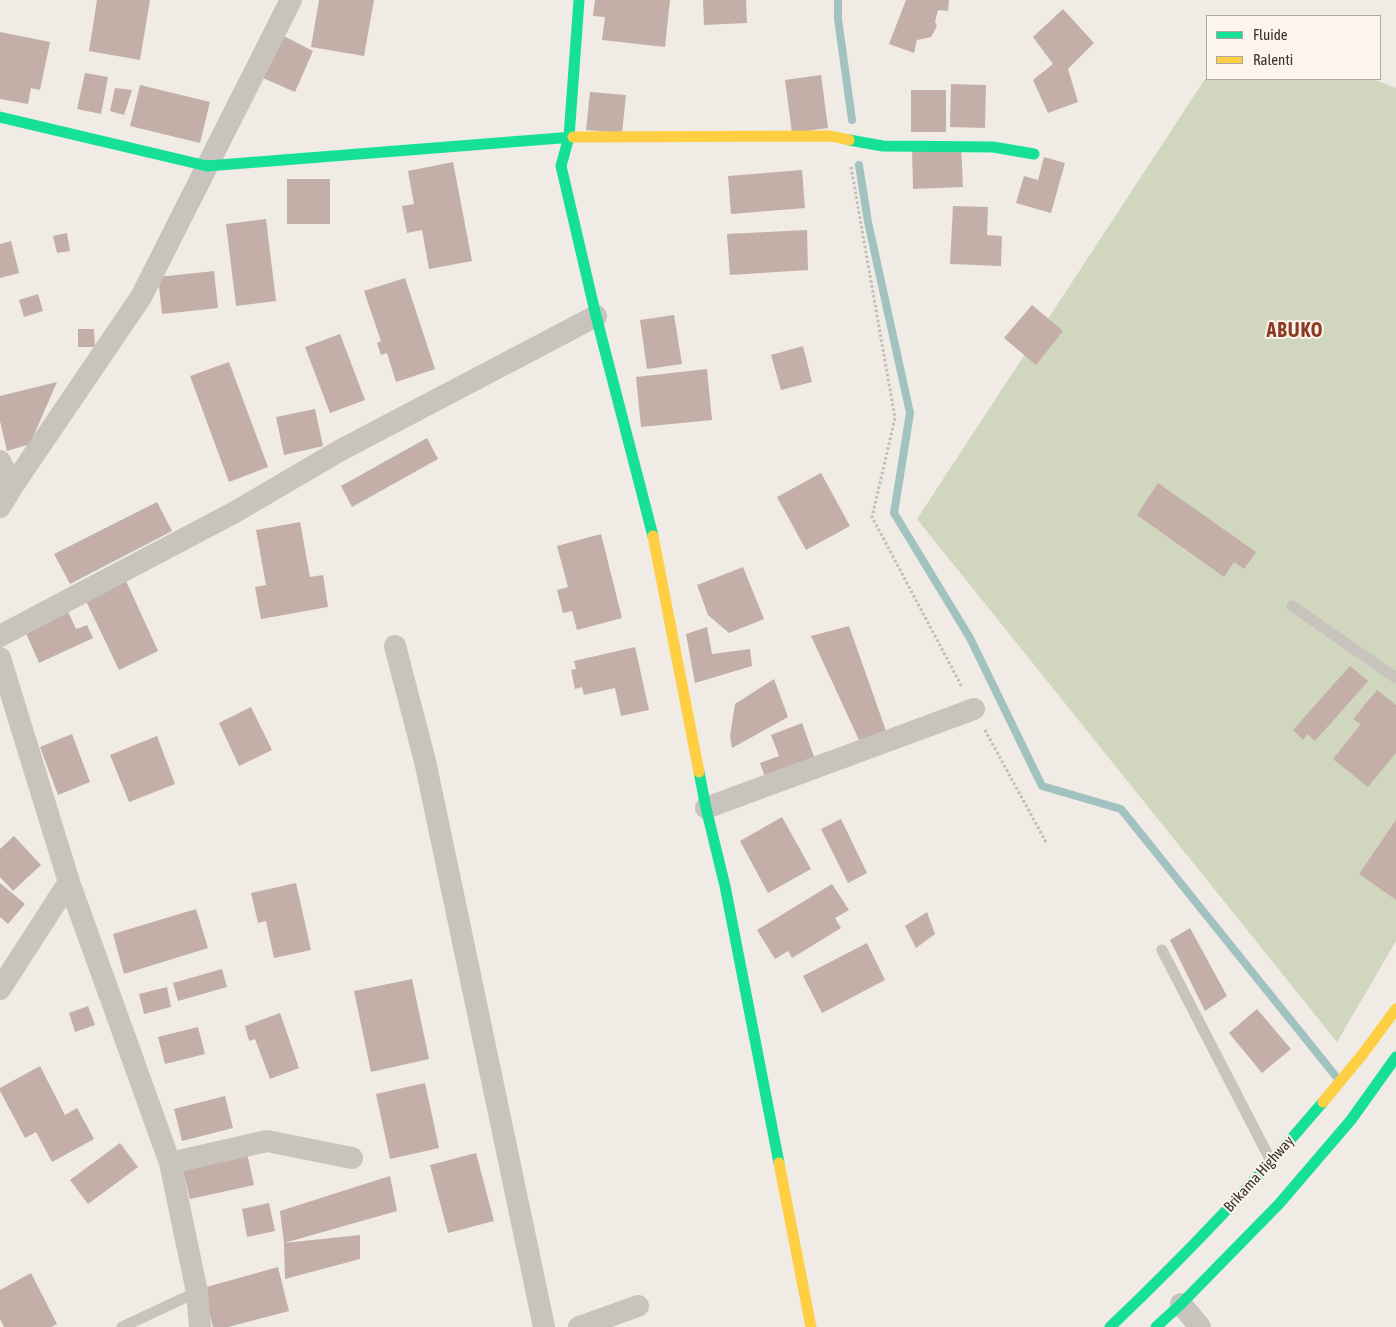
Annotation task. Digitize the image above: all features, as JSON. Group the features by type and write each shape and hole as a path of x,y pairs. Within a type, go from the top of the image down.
{"main road":[{"path":"579,0 569,137 561,166 596,316 654,539 706,808 725,886 811,1327"},
{"path":"0,116 207,166 569,137 831,136 883,146 993,147 1034,154"},
{"name":"Brikama Highway","path":"1110,1327 1146,1294 1208,1231 1271,1162 1340,1082 1379,1034 1396,1009"},
{"path":"1156,1327 1279,1204 1351,1120 1396,1057"}],"street":[{"path":"0,507 6,483 141,297 291,0"},
{"path":"0,636 235,512 339,451 596,316"},
{"path":"0,462 6,483"},
{"path":"395,646 425,761 544,1327"},
{"path":"0,658 69,882 170,1163 197,1292 200,1327"},
{"path":"706,808 974,709"},
{"path":"0,989 69,882"},
{"path":"170,1163 267,1142 352,1158"},
{"path":"1181,1304 1200,1327"},
{"path":"579,1327 638,1306"}],"lane":[{"path":"1292,606 1396,678"},
{"path":"1162,950 1271,1162"},
{"path":"122,1327 197,1292"}],"path":[{"path":"846,140 895,418 872,517 1046,844"}],"green space":[{"path":"1206,78 1206,80 1376,80 1396,88 1396,941 1337,1042 917,519"}],"building":[{"path":"97,0 150,0 140,60 89,51"},
{"path":"319,0 374,0 364,56 311,47"},
{"path":"595,0 670,0 665,47 602,40 605,17 593,16"},
{"path":"703,0 746,0 747,23 704,25"},
{"path":"906,0 949,0 948,11 938,10 935,22 937,26 931,37 917,40 914,53 889,44"},
{"path":"1063,9 1094,43 1068,69 1078,102 1048,113 1033,80 1053,64 1033,37"},
{"path":"0,32 50,42 40,90 31,88 28,104 0,99"},
{"path":"276,32 313,51 295,92 256,75"},
{"path":"85,73 108,77 101,114 77,109"},
{"path":"821,75 828,128 792,133 785,80"},
{"path":"951,84 986,85 985,128 950,127"},
{"path":"140,85 210,102 200,143 130,126"},
{"path":"115,88 132,90 124,115 110,111"},
{"path":"911,90 946,90 946,132 911,132"},
{"path":"590,92 626,95 622,133 586,130"},
{"path":"961,145 963,187 913,189 912,147"},
{"path":"1044,157 1065,163 1051,213 1016,203 1024,176 1038,180"},
{"path":"453,162 472,261 429,269 422,230 407,233 402,206 414,204 408,171"},
{"path":"802,170 805,208 731,214 728,176"},
{"path":"287,179 330,179 330,224 287,224"},
{"path":"953,206 988,207 987,235 1002,236 1001,266 950,264"},
{"path":"266,219 276,301 236,306 226,224"},
{"path":"807,230 808,270 730,275 727,234"},
{"path":"67,233 70,251 57,253 53,236"},
{"path":"11,241 19,273 0,278 0,244"},
{"path":"214,271 218,308 162,314 158,277"},
{"path":"405,278 435,369 396,382 387,353 381,355 377,343 381,341 364,291"},
{"path":"38,294 43,311 24,317 19,300"},
{"path":"1032,305 1063,331 1036,365 1004,338"},
{"path":"674,315 682,364 647,369 640,320"},
{"path":"78,329 94,329 95,347 78,347"},
{"path":"340,334 365,400 330,413 305,347"},
{"path":"803,346 812,382 781,390 771,355"},
{"path":"229,362 268,467 229,482 190,376"},
{"path":"707,369 712,420 641,427 636,377"},
{"path":"57,382 30,444 7,451 0,421 0,396"},
{"path":"315,409 323,446 284,455 276,417"},
{"path":"427,438 438,459 352,507 341,486"},
{"path":"821,473 850,526 806,550 777,497"},
{"path":"1158,483 1256,552 1244,569 1234,562 1224,577 1137,515"},
{"path":"157,502 172,531 70,584 54,554"},
{"path":"300,522 310,577 323,575 328,607 261,619 255,587 266,585 256,530"},
{"path":"601,534 622,618 577,630 572,611 563,613 557,590 568,587 557,546"},
{"path":"743,567 764,619 729,633 708,615 697,585"},
{"path":"126,581 158,651 119,670 86,601"},
{"path":"65,605 76,629 87,625 93,638 39,663 22,624"},
{"path":"849,626 886,731 859,740 811,636"},
{"path":"707,627 712,654 750,649 752,666 695,683 686,634"},
{"path":"635,647 649,710 621,716 615,688 584,695 582,687 575,689 571,670 576,669 574,661"},
{"path":"1350,666 1368,681 1315,741 1307,734 1303,740 1293,730"},
{"path":"774,679 788,717 732,748 730,736 735,704"},
{"path":"1377,690 1396,705 1396,753 1368,787 1333,759 1361,724 1353,719"},
{"path":"251,707 272,750 239,766 219,723"},
{"path":"802,723 816,762 766,780 760,763 779,756 771,735"},
{"path":"72,734 90,782 58,795 40,747"},
{"path":"157,736 175,784 129,802 110,755"},
{"path":"782,817 811,869 768,893 740,841"},
{"path":"841,819 867,873 848,883 821,829"},
{"path":"1396,820 1396,900 1359,874"},
{"path":"14,836 41,865 13,891 0,877 0,849"},
{"path":"0,883 25,904 8,924 0,917"},
{"path":"296,883 311,950 274,958 266,921 258,923 251,893"},
{"path":"832,884 849,910 835,918 841,928 792,958 788,951 775,959 757,930"},
{"path":"196,909 208,948 124,974 113,934"},
{"path":"927,912 935,934 916,948 905,926"},
{"path":"1190,928 1227,996 1205,1011 1170,940"},
{"path":"867,943 885,980 822,1013 803,976"},
{"path":"222,969 227,987 178,1001 173,983"},
{"path":"412,979 429,1059 371,1072 354,991"},
{"path":"167,987 171,1007 144,1014 139,994"},
{"path":"88,1006 95,1025 75,1032 69,1013"},
{"path":"1257,1009 1291,1049 1262,1073 1229,1033"},
{"path":"280,1013 299,1068 270,1079 255,1039 249,1041 245,1026"},
{"path":"198,1027 205,1054 165,1064 158,1037"},
{"path":"40,1066 65,1115 77,1108 94,1139 52,1162 36,1132 25,1138 0,1091 0,1088"},
{"path":"425,1083 439,1148 390,1159 376,1094"},
{"path":"225,1096 233,1128 182,1141 174,1109"},
{"path":"120,1143 138,1167 88,1204 70,1180"},
{"path":"247,1153 254,1185 190,1199 182,1168"},
{"path":"476,1153 494,1221 448,1233 430,1165"},
{"path":"390,1176 397,1211 284,1243 280,1211"},
{"path":"269,1203 275,1231 247,1237 242,1209"},
{"path":"360,1235 360,1259 285,1279 284,1243"},
{"path":"278,1267 289,1311 228,1327 213,1327 203,1288"},
{"path":"31,1273 57,1324 51,1327 4,1327 0,1319 0,1290"}],"waterway":[{"path":"838,0 838,19 852,120"},
{"path":"859,165 868,222 910,413 894,513 970,638 1042,786 1121,809 1338,1079"}],"traffic: fast":[{"path":"579,0 569,137 561,166 596,316 653,536"},
{"path":"0,117 207,166 573,137"},
{"path":"849,140 883,146 993,147 1034,154"},
{"path":"699,772 725,886 779,1163"},
{"path":"1156,1327 1279,1204 1351,1120 1396,1057"},
{"path":"1110,1327 1220,1218 1323,1102"}],"traffic: slow":[{"path":"573,137 831,136 849,140"},
{"path":"653,536 699,772"},
{"path":"1323,1102 1362,1055 1396,1009"},
{"path":"779,1163 811,1327"}],"district":[{"name":"ABUKO","path":"1295,331"}]}
